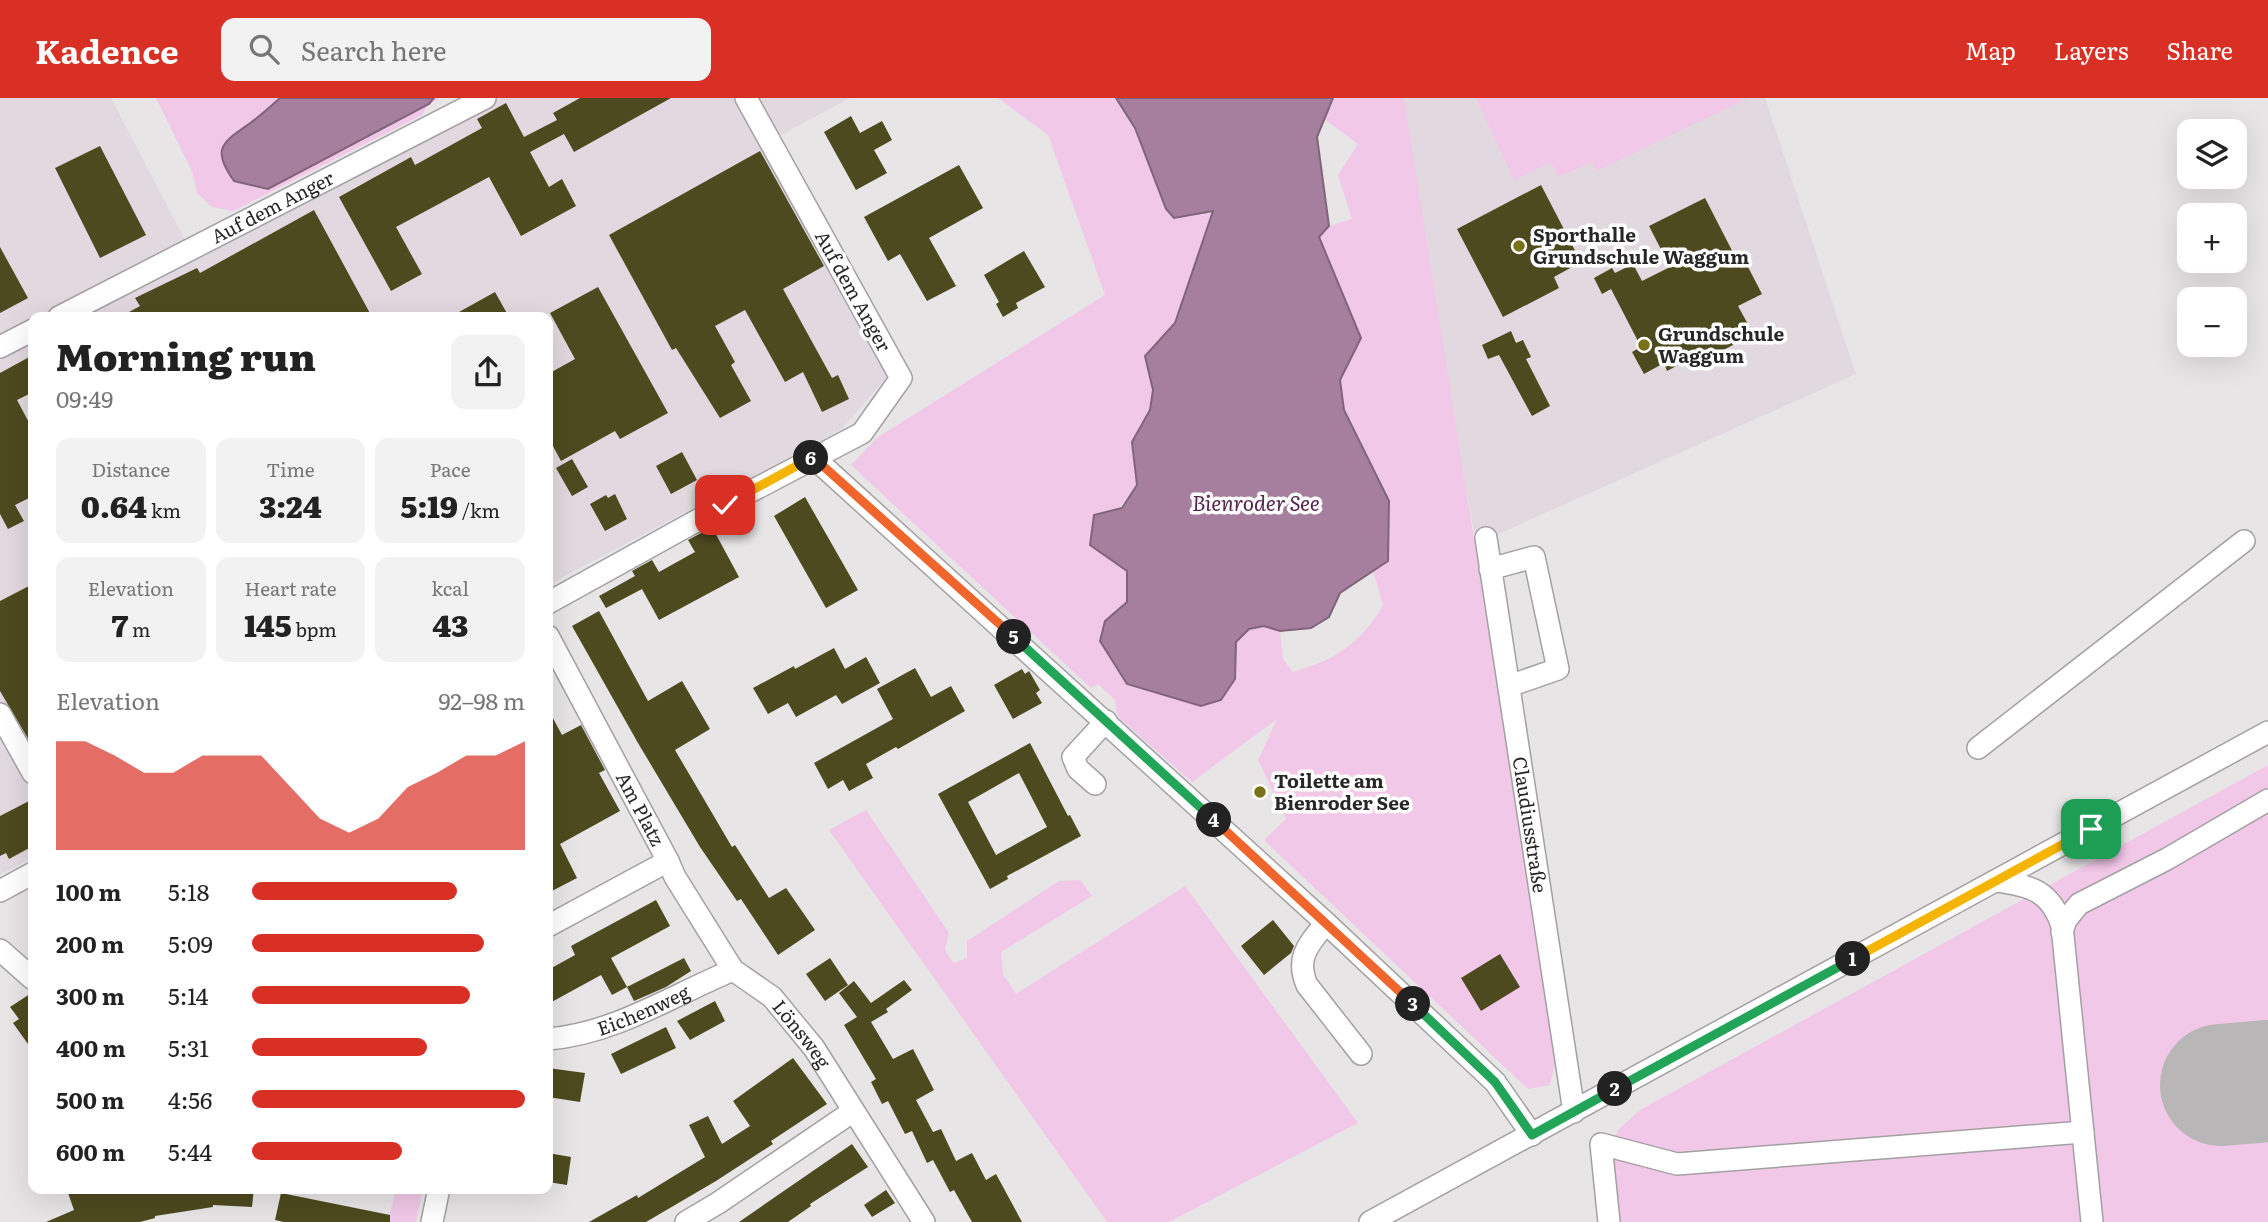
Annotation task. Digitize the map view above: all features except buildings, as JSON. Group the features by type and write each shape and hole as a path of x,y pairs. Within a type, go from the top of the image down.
{"street":[{"name":"Auf dem Anger","path":"69,312 485,98"},
{"name":"Auf dem Anger","path":"746,98 901,378 862,433 813,457"},
{"path":"0,347 28,333"},
{"path":"553,600 813,457 1106,721 1495,1082 1532,1135"},
{"name":"Claudiusstraße","path":"1486,538 1574,1112"},
{"path":"1978,748 2244,541"},
{"path":"1490,569 1534,557 1558,669 1509,686"},
{"name":"Am Platz","path":"553,645 668,861 553,923"},
{"path":"0,714 28,764"},
{"path":"1095,783 1078,769 1073,757 1106,721"},
{"path":"1370,1222 2268,732"},
{"path":"2062,932 2066,920 2079,904 2167,859 2268,800"},
{"name":"Lönsweg","path":"668,861 675,877 733,970 772,997 814,1048 924,1222"},
{"path":"0,891 28,876"},
{"path":"1996,881 2042,893 2053,904 2062,932 2092,1222"},
{"path":"1326,923 1309,944 1301,967 1302,974 1307,985 1360,1054"},
{"path":"0,950 28,975"},
{"name":"Eichenweg","path":"553,1038 590,1031 625,1019 733,970"},
{"path":"686,1222 852,1112"},
{"path":"1609,1222 1601,1144 1676,1164 2083,1132"},
{"path":"432,1222 438,1194"}],"shaded area":[{"path":"0,98 111,98 194,257 497,98 850,98 764,144 887,377 842,429 553,582 553,312 28,312 28,860 0,875"},
{"path":"156,98 440,98 429,104 422,115 233,211 212,207 197,193 192,171"},
{"path":"998,98 1116,98 1135,128 1166,209 1174,218 1213,210 1175,323 1145,356 1153,390 1150,410 1132,442 1137,485 1091,545 1127,571 1127,602 1105,621 1221,700 1235,679 1236,642 1251,629 1260,626 1280,631 1283,659 1293,672 1322,662 1345,649 1365,631 1383,606 1373,570 1388,561 1361,445 1344,410 1340,381 1361,338 1319,237 1329,226 1352,219 1338,175 1358,144 1324,119 1333,98 1404,98 1558,1050 1550,1085 1528,1089 1264,840 1286,819 1258,760 1277,719 1192,782 1118,717 1115,700 1098,684 1091,688 851,465 878,437 1105,295 1048,135"},
{"name":"Grundschule Waggum","path":"1404,98 1765,98 1856,374 1476,544 1436,317"},
{"path":"1476,98 1748,98 1597,171 1592,162 1558,177 1551,162 1514,180"},
{"path":"2268,765 2268,1222 1613,1222 1606,1169 1618,1130 1640,1110"},
{"path":"866,810 949,933 945,950 953,963 967,958 967,941 1059,881 1080,880 1092,896 1001,952 1003,974 1016,994 1185,886 1358,1123 1169,1222 1107,1222 829,830"},
{"path":"395,1194 422,1194 416,1222 388,1222"}],"water":[{"path":"280,98 434,98 429,104 268,189 234,181 223,161 226,142"},
{"name":"Bienroder See","path":"1116,98 1333,98 1317,137 1329,226 1319,237 1361,338 1340,380 1344,410 1389,501 1388,561 1340,593 1329,617 1311,628 1280,631 1264,626 1249,629 1236,642 1235,679 1221,700 1201,706 1127,684 1100,641 1105,621 1127,602 1127,571 1090,545 1094,515 1122,508 1137,485 1132,442 1150,410 1153,390 1145,356 1175,323 1213,211 1174,218 1166,209 1135,128"}],"runway":[{"path":"2221,1085 2268,1081"}],"place":[{"name":"Sporthalle Grundschule Waggum","path":"1519,246"},
{"name":"Grundschule Waggum","path":"1644,345"},
{"name":"Toilette am Bienroder See","path":"1260,792"}],"route":[{"path":"725,505 813,457 1439,1029 1495,1082 1532,1135 2091,829"}]}
